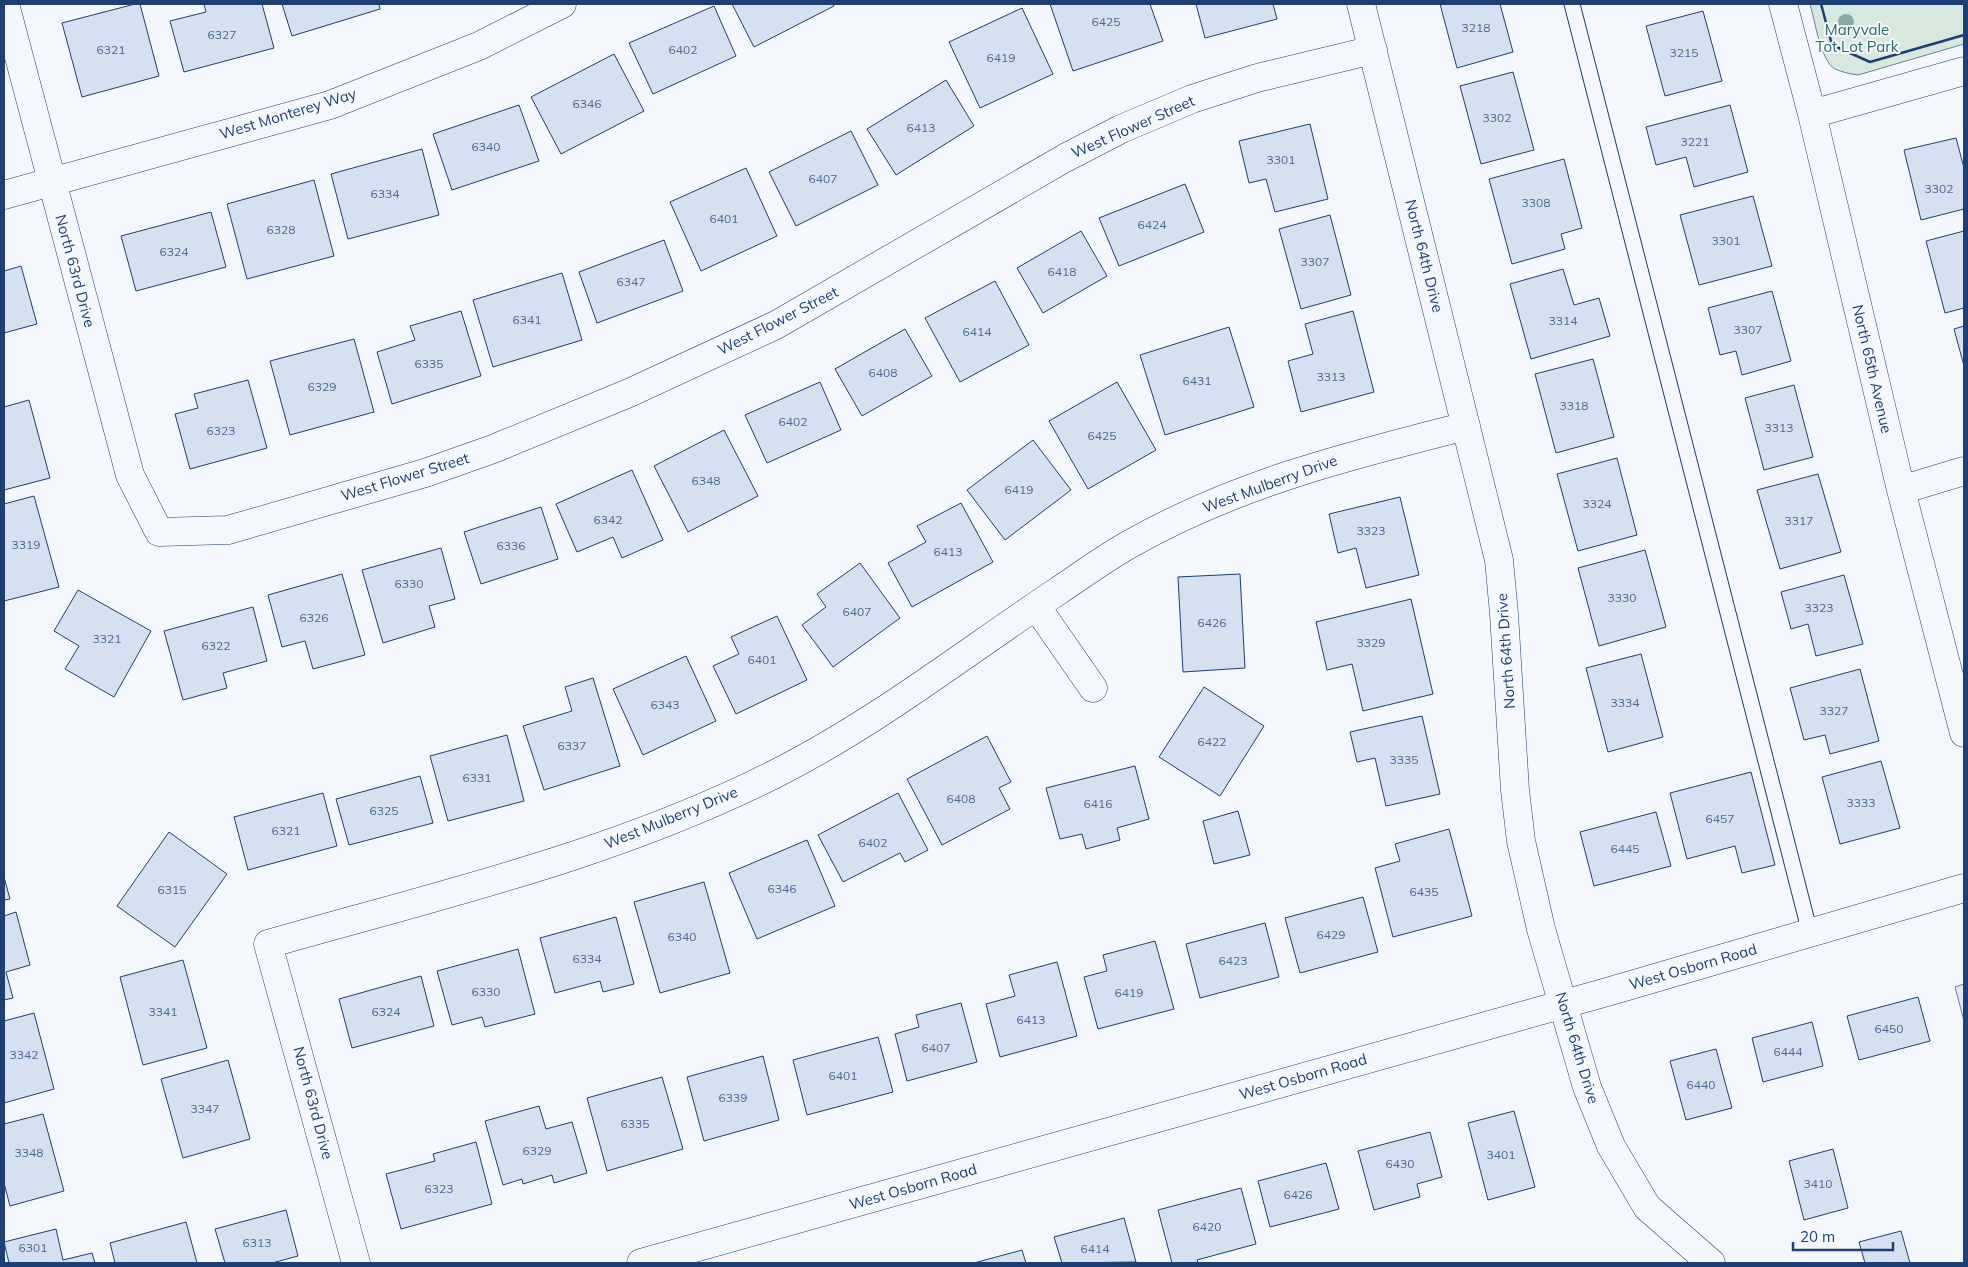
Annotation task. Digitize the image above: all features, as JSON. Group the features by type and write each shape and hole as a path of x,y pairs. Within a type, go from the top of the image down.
{"street":[{"name":"North 63rd Drive","path":"5,4 130,475 159,532"},
{"name":"West Monterey Way","path":"4,195 330,105 479,46 562,4"},
{"name":"North 64th Drive","path":"1361,4 1499,560 1515,790 1521,841 1540,929 1587,1087 1611,1146 1647,1207 1711,1263"},
{"name":"North 65th Avenue","path":"1783,4 1812,114 1901,490 1964,733"},
{"name":"West Flower Street","path":"159,532 228,530 425,472 502,446 637,389 776,325 1065,158 1121,129 1192,99 1256,78 1373,50"},
{"path":"1812,114 1964,70"},
{"name":"West Mulberry Drive","path":"268,944 552,863 624,839 709,806 841,739 1128,545 1198,509 1257,485 1333,460 1466,426"},
{"path":"1901,490 1964,471"},
{"path":"1036,606 1093,688"},
{"name":"West Osborn Road","path":"641,1263 1563,1004 1964,888"},
{"name":"North 63rd Drive","path":"268,944 356,1263"}],"lane":[{"path":"1572,4 1810,933"}],"green space":[{"name":"Maryvale Tot Lot Park","path":"1810,4 1964,4 1964,44 1858,75 1846,73 1835,69 1825,57"}],"shaded area":[{"path":"1964,984 1964,1021 1955,987"}],"building":[{"path":"140,4 159,76 82,97 62,23"},
{"path":"204,4 262,4 274,48 184,72 170,21 206,12"},
{"path":"282,4 379,4 380,9 292,36"},
{"path":"732,4 833,4 834,6 754,47"},
{"path":"1050,4 1150,4 1163,41 1073,71"},
{"path":"1196,4 1273,4 1277,19 1205,38"},
{"path":"1440,4 1500,4 1513,52 1457,68"},
{"path":"714,6 736,56 653,94 629,43"},
{"path":"1022,8 1053,74 980,108 949,42"},
{"path":"1703,11 1722,81 1665,96 1646,26"},
{"path":"614,54 644,111 561,154 531,97"},
{"path":"1513,72 1534,150 1481,164 1460,86"},
{"path":"946,80 974,126 896,175 867,129"},
{"path":"519,105 539,161 452,190 433,134"},
{"path":"1730,105 1748,172 1694,187 1686,157 1656,165 1646,127"},
{"path":"1310,124 1328,199 1275,212 1266,179 1249,183 1239,141"},
{"path":"851,131 878,185 796,226 769,172"},
{"path":"1956,138 1964,168 1964,209 1921,220 1904,150"},
{"path":"422,149 439,215 348,239 331,174"},
{"path":"1564,159 1582,228 1561,234 1565,249 1512,264 1489,179"},
{"path":"746,168 777,236 701,271 670,202"},
{"path":"314,180 334,256 247,279 227,204"},
{"path":"1185,184 1204,232 1119,266 1099,218"},
{"path":"1753,196 1772,266 1699,285 1680,215"},
{"path":"211,212 226,267 136,291 121,236"},
{"path":"1330,215 1351,295 1301,309 1279,229"},
{"path":"1081,231 1107,276 1043,313 1017,268"},
{"path":"1964,231 1964,308 1945,313 1926,241"},
{"path":"664,240 683,291 597,323 579,272"},
{"path":"21,266 37,324 4,333 4,271"},
{"path":"1563,269 1574,305 1599,298 1610,336 1531,359 1510,284"},
{"path":"562,273 582,340 493,367 473,300"},
{"path":"995,281 1029,345 960,382 925,318"},
{"path":"1772,291 1791,361 1742,375 1736,351 1720,355 1708,308"},
{"path":"461,311 481,376 392,404 377,352 415,340 410,326"},
{"path":"1353,311 1374,392 1301,412 1288,361 1313,354 1305,324"},
{"path":"1964,326 1964,366 1954,329"},
{"path":"1229,327 1254,407 1165,435 1140,355"},
{"path":"905,329 932,376 862,416 835,369"},
{"path":"354,339 374,412 290,435 270,361"},
{"path":"1593,359 1614,437 1556,453 1535,374"},
{"path":"248,380 267,448 190,469 175,414 198,408 194,394"},
{"path":"820,382 841,430 767,463 745,415"},
{"path":"1117,382 1156,450 1088,489 1049,421"},
{"path":"1794,385 1813,457 1764,470 1745,398"},
{"path":"29,400 50,478 4,490 4,407"},
{"path":"724,430 758,496 688,532 654,466"},
{"path":"1033,440 1071,490 1005,540 967,490"},
{"path":"1617,458 1637,535 1578,551 1557,474"},
{"path":"632,470 663,540 622,558 613,537 577,552 556,504"},
{"path":"1818,474 1841,552 1780,569 1757,490"},
{"path":"34,496 59,587 4,601 4,504"},
{"path":"1400,497 1419,575 1366,588 1356,548 1338,553 1329,514"},
{"path":"961,503 993,562 912,607 888,563 926,542 917,526"},
{"path":"541,507 558,559 481,584 464,532"},
{"path":"441,548 455,599 429,606 435,627 383,643 362,570"},
{"path":"1645,550 1666,627 1599,646 1578,568"},
{"path":"860,563 900,618 833,667 802,625 826,607 817,594"},
{"path":"342,574 365,655 313,669 305,641 282,647 268,595"},
{"path":"1240,574 1245,668 1183,672 1178,577"},
{"path":"1844,575 1863,644 1816,656 1808,624 1791,629 1781,592"},
{"path":"78,590 151,631 114,697 65,669 79,646 54,631"},
{"path":"1411,599 1433,694 1363,711 1352,664 1327,670 1316,622"},
{"path":"253,607 267,661 223,673 227,688 183,700 164,631"},
{"path":"777,616 807,680 736,714 713,666 739,654 731,637"},
{"path":"1641,654 1663,737 1608,752 1586,668"},
{"path":"686,656 716,721 643,755 613,689"},
{"path":"1860,669 1879,741 1830,754 1825,735 1804,740 1790,688"},
{"path":"593,678 620,766 544,790 523,726 572,711 565,687"},
{"path":"1204,687 1264,726 1220,796 1159,757"},
{"path":"1422,716 1440,794 1386,806 1375,758 1357,762 1350,732"},
{"path":"507,735 524,801 448,821 430,756"},
{"path":"987,736 1011,782 999,788 1010,809 942,845 907,779"},
{"path":"1881,761 1900,828 1840,844 1822,777"},
{"path":"1135,766 1149,819 1117,828 1120,840 1086,849 1082,834 1060,839 1046,788"},
{"path":"1751,772 1775,865 1742,873 1735,846 1687,859 1670,793"},
{"path":"420,776 433,823 349,845 336,799"},
{"path":"323,793 337,846 248,870 234,817"},
{"path":"898,793 928,850 905,862 900,853 843,882 818,835"},
{"path":"1238,811 1250,855 1214,864 1203,821"},
{"path":"1656,812 1671,866 1594,886 1580,832"},
{"path":"1449,829 1472,916 1393,937 1375,868 1400,861 1395,844"},
{"path":"169,832 227,874 175,947 117,906"},
{"path":"807,840 835,906 757,939 729,873"},
{"path":"4,877 10,899 4,900"},
{"path":"704,882 730,973 660,993 634,902"},
{"path":"1363,897 1378,952 1300,973 1285,918"},
{"path":"16,912 30,965 6,972 13,998 4,1000 4,916"},
{"path":"616,917 634,984 603,992 600,981 555,993 540,938"},
{"path":"1265,923 1279,977 1200,998 1186,944"},
{"path":"1155,941 1174,1009 1098,1029 1084,977 1107,971 1103,955"},
{"path":"518,949 535,1014 485,1027 482,1017 452,1025 437,971"},
{"path":"183,960 207,1048 143,1065 120,977"},
{"path":"1057,962 1077,1036 1000,1057 986,1004 1015,996 1009,975"},
{"path":"421,976 434,1026 352,1048 339,999"},
{"path":"1918,997 1930,1041 1859,1060 1847,1016"},
{"path":"961,1003 977,1062 907,1081 895,1034 919,1027 916,1015"},
{"path":"34,1013 54,1089 4,1103 4,1021"},
{"path":"1812,1022 1823,1066 1763,1082 1752,1038"},
{"path":"878,1037 893,1092 807,1115 793,1060"},
{"path":"1716,1049 1732,1108 1686,1120 1670,1061"},
{"path":"763,1056 779,1120 704,1141 687,1077"},
{"path":"228,1060 250,1139 183,1158 161,1079"},
{"path":"662,1077 683,1149 607,1171 587,1098"},
{"path":"539,1106 546,1129 572,1122 587,1173 554,1183 552,1175 523,1184 522,1179 503,1185 485,1121"},
{"path":"1514,1111 1535,1187 1488,1200 1468,1123"},
{"path":"43,1114 64,1191 10,1206 4,1183 4,1124"},
{"path":"1430,1132 1442,1177 1417,1184 1420,1197 1374,1210 1358,1151"},
{"path":"476,1142 492,1204 401,1229 386,1174 435,1161 433,1154"},
{"path":"1833,1149 1848,1208 1804,1220 1789,1161"},
{"path":"1326,1163 1339,1209 1270,1227 1258,1181"},
{"path":"1241,1188 1256,1244 1197,1260 1198,1263 1172,1263 1158,1210"},
{"path":"286,1210 298,1256 272,1263 225,1263 215,1229"},
{"path":"1124,1218 1136,1262 1062,1263 1054,1237"},
{"path":"186,1222 197,1263 115,1263 110,1243"},
{"path":"56,1229 63,1260 92,1253 95,1263 9,1263 4,1242"},
{"path":"1901,1231 1910,1263 1865,1263 1859,1242"},
{"path":"1022,1250 1026,1263 974,1263"}],"wall":[{"path":"1821,4 1832,45 1870,62 1964,35"}]}
